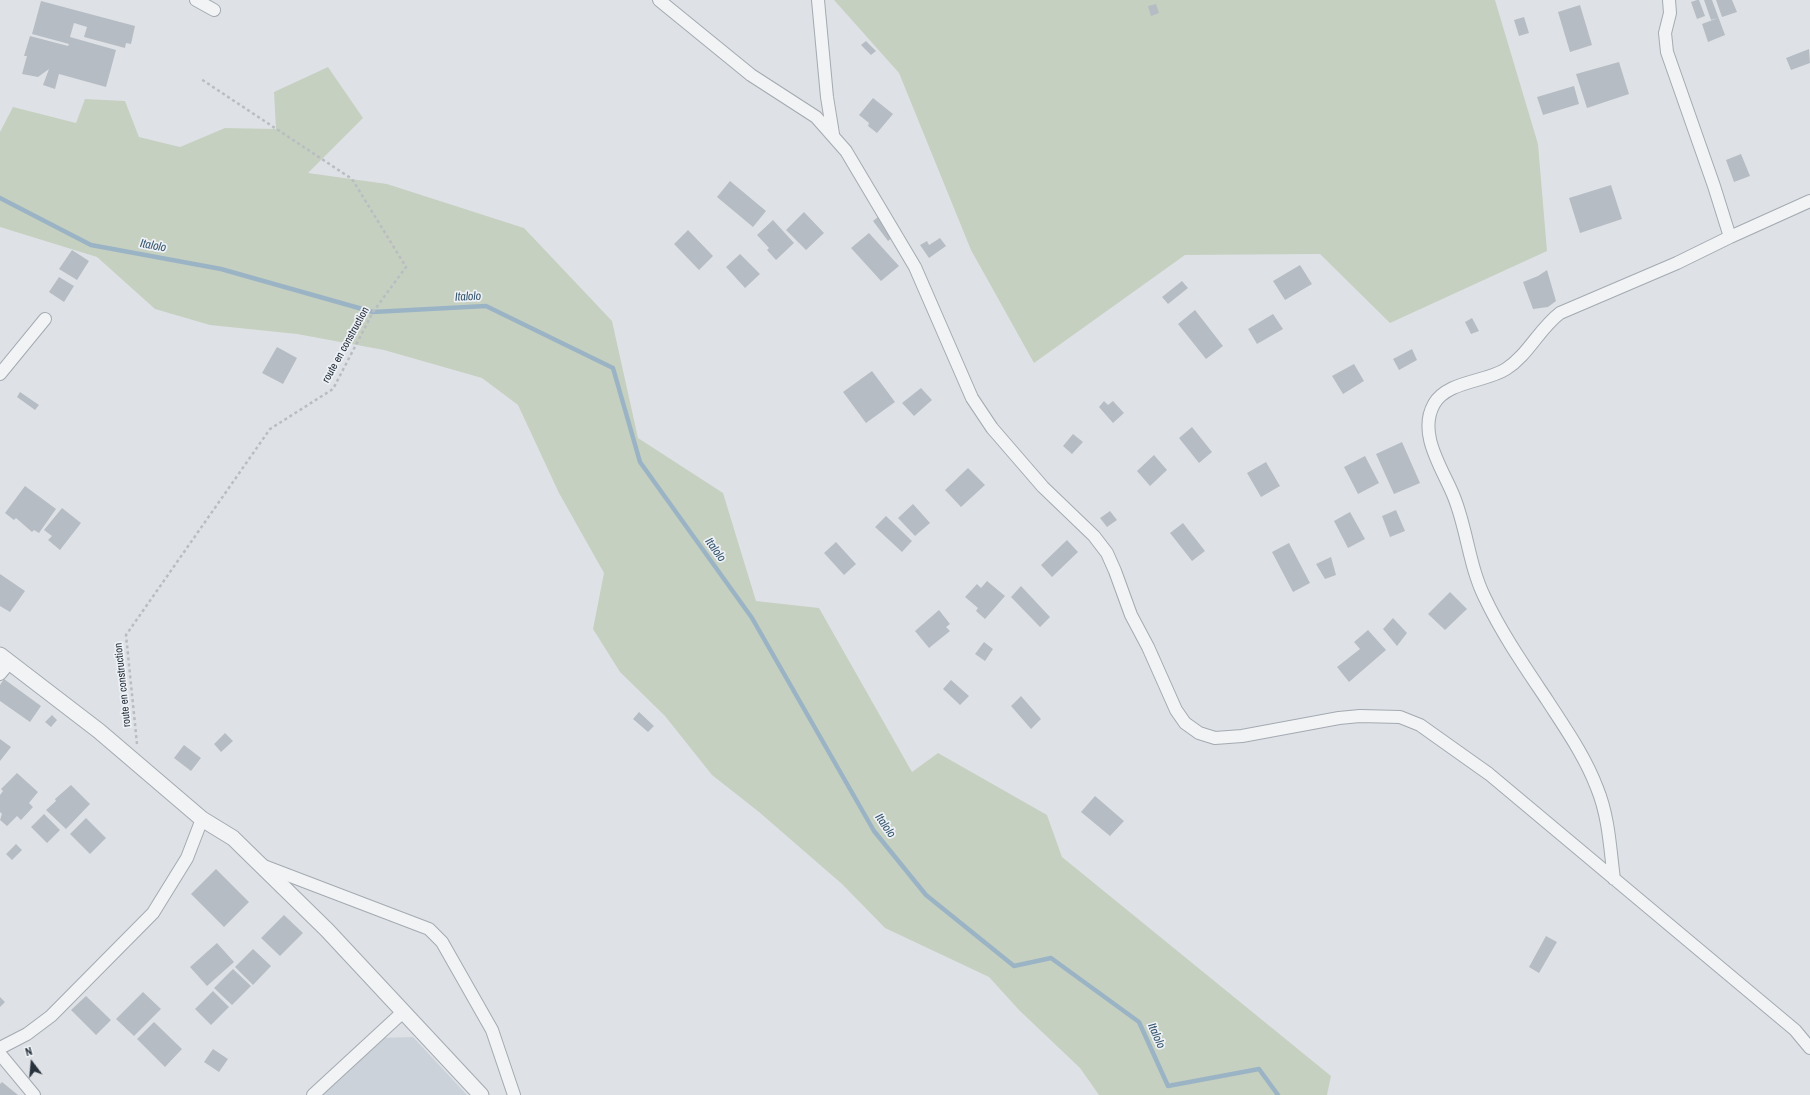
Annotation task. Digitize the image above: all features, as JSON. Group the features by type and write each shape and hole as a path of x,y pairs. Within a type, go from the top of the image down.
{"street":[{"path":"196,0 214,10"},
{"path":"659,0 752,75 816,117 833,135 858,170 915,266 972,398 983,416 1043,487 1094,536 1107,553 1131,615 1148,647 1176,710 1185,723 1199,733 1215,738 1230,737 1339,718 1360,716 1400,717 1420,725 1489,774 1795,1030 1810,1048"},
{"path":"818,0 827,97 833,135"},
{"path":"1669,0 1670,13 1665,33 1666,52 1714,186 1730,237"},
{"path":"1614,879 1606,818 1598,789 1576,743 1516,654 1484,597 1472,561 1455,498 1433,448 1427,428 1430,412 1435,402 1453,388 1505,370 1518,360 1548,322 1560,313 1678,264 1730,237 1810,201"},
{"path":"0,374 45,319"},
{"path":"0,674 5,658 99,731 202,819 233,838 328,930 480,1095"},
{"path":"0,1048 27,1034 51,1016 153,914 187,858 202,819"},
{"path":"261,865 429,929 442,942 492,1030 514,1095"},
{"path":"313,1095 403,1012"},
{"path":"0,1054 34,1095"}],"path":[{"name":"route en construction","path":"139,766 126,635 270,429 333,389 373,312 406,267 352,179 201,79"}],"shaded area":[{"path":"413,1037 467,1095 322,1095 376,1038"}],"green space":[{"path":"834,0 1495,0 1538,144 1547,251 1390,323 1320,254 1185,255 1034,363 971,250 899,73"},
{"path":"328,67 363,118 308,173 387,184 524,228 612,321 638,438 723,493 756,601 819,608 912,772 938,753 1047,815 1062,857 1331,1076 1327,1095 1099,1095 1080,1068 1019,1010 989,977 885,928 842,884 759,812 712,775 665,716 620,672 593,629 604,573 559,493 518,405 482,378 384,350 297,334 210,325 155,309 97,257 0,227 0,132 13,107 76,123 85,99 125,101 139,137 180,147 225,128 276,129 274,92"}],"building":[{"path":"1699,0 1705,16 1697,19 1691,2"},
{"path":"1704,0 1712,0 1725,35 1708,42 1702,24 1718,18 1711,20"},
{"path":"1716,0 1732,0 1737,12 1722,17"},
{"path":"41,1 135,26 131,44 126,43 125,48 84,37 87,27 74,23 70,37 116,50 106,87 59,74 55,89 43,85 49,69 38,77 22,74 27,56 24,56 30,36 68,46 69,44 32,34"},
{"path":"1156,4 1159,13 1151,16 1148,6"},
{"path":"1580,5 1592,45 1570,52 1558,12"},
{"path":"1524,17 1529,33 1519,36 1514,20"},
{"path":"866,41 876,51 871,55 861,45"},
{"path":"1809,49 1810,63 1791,70 1786,58"},
{"path":"1619,62 1629,94 1587,108 1576,74"},
{"path":"1574,86 1579,104 1543,115 1537,97"},
{"path":"873,98 893,114 877,133 868,126 869,123 859,115"},
{"path":"1741,154 1750,176 1734,182 1726,160"},
{"path":"730,181 766,211 753,227 717,197"},
{"path":"1611,185 1622,219 1580,233 1569,198"},
{"path":"804,212 824,233 806,250 786,230"},
{"path":"878,217 893,237 888,241 873,221"},
{"path":"773,220 794,243 776,260 767,250 769,248 757,235"},
{"path":"688,230 713,256 699,270 674,244"},
{"path":"869,233 899,266 881,281 851,248"},
{"path":"940,238 946,246 929,258 920,245 927,241 929,245"},
{"path":"72,250 89,261 77,280 59,269"},
{"path":"740,254 760,274 745,288 726,267"},
{"path":"1300,265 1312,284 1285,300 1273,281"},
{"path":"1547,270 1556,301 1548,307 1533,309 1523,282 1538,276"},
{"path":"59,277 74,286 64,302 49,292"},
{"path":"1182,281 1188,288 1168,304 1162,297"},
{"path":"1195,310 1223,346 1206,359 1178,324"},
{"path":"1273,314 1283,329 1257,344 1248,329"},
{"path":"1472,318 1479,331 1471,334 1465,322"},
{"path":"277,347 297,358 283,384 262,373"},
{"path":"1412,349 1417,360 1399,370 1393,359"},
{"path":"1354,364 1364,381 1343,394 1332,376"},
{"path":"872,371 895,402 866,423 843,392"},
{"path":"921,388 932,400 914,416 902,403"},
{"path":"20,392 39,405 35,410 17,397"},
{"path":"1104,401 1108,405 1113,401 1124,413 1113,423 1099,407"},
{"path":"1192,427 1212,452 1199,463 1179,438"},
{"path":"1073,434 1083,442 1072,454 1063,446"},
{"path":"1402,442 1420,483 1394,494 1376,454"},
{"path":"1154,455 1167,470 1150,486 1137,471"},
{"path":"1365,456 1379,483 1358,494 1344,467"},
{"path":"1266,462 1280,486 1261,497 1247,473"},
{"path":"968,468 985,485 961,507 945,490"},
{"path":"25,486 56,509 39,533 34,530 32,532 16,518 14,520 5,513"},
{"path":"913,504 930,523 915,536 898,518"},
{"path":"62,508 81,523 60,550 48,540 52,536 44,530"},
{"path":"1396,510 1405,531 1390,537 1382,516"},
{"path":"1110,511 1117,520 1107,527 1100,518"},
{"path":"1350,512 1365,539 1348,548 1334,521"},
{"path":"886,516 912,541 902,552 875,527"},
{"path":"1183,523 1205,551 1192,561 1170,533"},
{"path":"1067,540 1078,552 1052,577 1041,565"},
{"path":"836,542 856,564 844,575 824,553"},
{"path":"1289,543 1310,583 1293,592 1272,552"},
{"path":"1331,557 1336,575 1325,579 1316,564"},
{"path":"0,574 25,591 10,612 0,606"},
{"path":"987,581 1005,596 985,619 976,611 978,608 965,597 977,584 981,588"},
{"path":"1021,586 1050,617 1040,627 1011,597"},
{"path":"1450,592 1467,609 1445,630 1428,614"},
{"path":"939,610 950,624 946,627 950,631 929,648 915,631"},
{"path":"1393,618 1407,633 1397,646 1383,629"},
{"path":"1368,630 1386,650 1349,682 1337,667 1360,649 1354,642"},
{"path":"984,642 993,649 985,661 975,654"},
{"path":"4,679 41,706 30,722 0,701 0,685"},
{"path":"951,680 969,696 960,705 943,689"},
{"path":"1021,696 1041,719 1031,729 1011,706"},
{"path":"639,712 654,726 648,732 633,719"},
{"path":"52,715 57,720 51,727 45,722"},
{"path":"225,733 233,741 221,752 214,744"},
{"path":"0,739 11,747 0,761"},
{"path":"184,745 201,758 191,771 174,758"},
{"path":"17,773 38,792 29,803 33,807 21,820 17,816 7,826 0,820 2,814 0,812 0,795 3,791 1,789"},
{"path":"71,785 90,804 66,829 46,810 56,801 55,799"},
{"path":"1095,796 1124,821 1110,836 1081,812"},
{"path":"44,814 60,830 47,843 31,827"},
{"path":"86,818 106,838 90,854 70,834"},
{"path":"16,844 22,850 12,860 6,854"},
{"path":"216,869 249,902 224,927 191,894"},
{"path":"284,915 303,933 280,956 261,938"},
{"path":"1546,936 1557,942 1539,973 1529,967"},
{"path":"217,943 234,962 207,986 190,967"},
{"path":"253,949 271,966 253,985 235,967"},
{"path":"233,969 251,986 232,1005 214,988"},
{"path":"213,991 229,1007 211,1025 195,1009"},
{"path":"143,992 161,1009 134,1036 116,1019"},
{"path":"86,996 111,1020 96,1035 71,1010"},
{"path":"0,997 5,1002 0,1007"},
{"path":"154,1022 182,1049 165,1067 137,1039"},
{"path":"213,1049 228,1059 219,1072 204,1062"},
{"path":"2,1082 18,1095 0,1095 0,1084"}],"waterway":[{"name":"Italolo","path":"0,198 91,245 221,269 373,312 486,306 613,368 640,462 752,618 874,831 926,895 1014,966 1051,958 1139,1022 1168,1086 1259,1069 1278,1095"}]}
